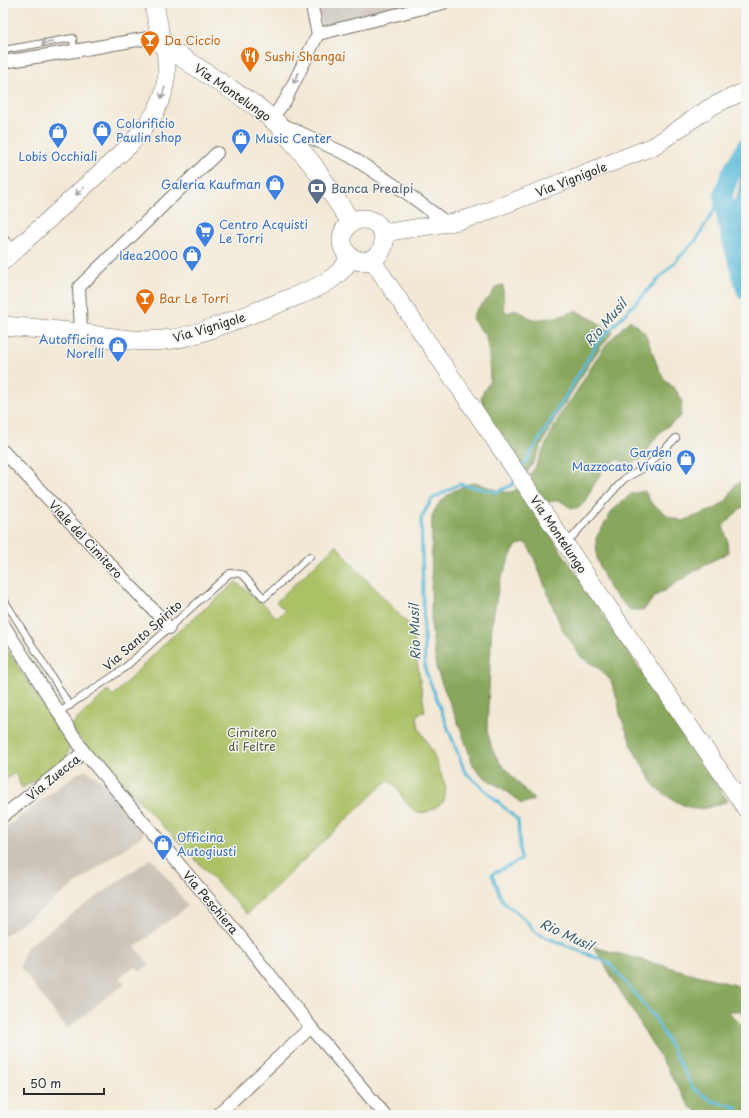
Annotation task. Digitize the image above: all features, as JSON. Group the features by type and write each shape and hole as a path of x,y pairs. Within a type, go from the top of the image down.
{"main road":[{"path":"154,3 163,42"},
{"name":"Via Montelungo","path":"163,42 194,65 256,106 279,125 313,165 351,222"},
{"path":"363,219 369,220 380,227 383,233 384,246 372,260 361,262 350,258 342,247 342,233 351,222 363,219"},
{"name":"Via Vignigole","path":"3,326 81,333 128,340 148,341 188,336 254,313 312,290 335,277 348,263 350,258"}],"street":[{"path":"311,3 318,34 285,101 271,119 350,156 408,194 447,223"},
{"path":"318,34 443,3"},
{"path":"3,62 74,51 163,42 167,74 163,95 155,113 130,146 6,252"},
{"name":"Via Vignigole","path":"383,233 447,223 476,216 654,146 709,108 745,92"},
{"path":"81,333 79,286 217,153"},
{"name":"Via Montelungo","path":"372,260 746,809"},
{"name":"Viale del Cimitero","path":"3,451 169,628"},
{"name":"Via Peschiera","path":"3,624 84,752 239,935 311,1027 385,1115"},
{"name":"Via Zuecca","path":"3,816 84,752"},
{"path":"217,1115 311,1027"}],"lane":[{"path":"3,50 72,38 74,51"},
{"path":"566,544 624,479 646,467 676,438"},
{"name":"Via Santo Spirito","path":"58,713 122,670 230,573 242,574 264,598 310,556"},
{"path":"3,598 70,706"}],"shaded area":[{"path":"317,3 423,3 327,26 322,25"},
{"path":"86,770 100,780 144,834 3,937 3,830 76,774"},
{"path":"150,859 155,862 188,906 135,947 150,965 140,971 136,967 133,967 120,977 125,984 67,1029 20,967 26,948"}],"green space":[{"path":"503,285 504,310 508,313 515,309 534,320 556,318 576,311 613,332 595,355 558,413 525,476 485,417 481,396 490,381 489,355 486,336 472,318 476,310 490,297 496,287"},
{"path":"630,320 645,333 659,370 666,381 678,393 682,401 681,416 659,433 640,460 630,463 617,460 605,466 583,504 579,508 571,508 559,500 543,503 528,477 535,468 561,413 609,341"},
{"path":"746,480 746,506 741,508 723,526 727,538 728,553 708,563 654,597 644,610 630,610 610,590 597,560 596,538 613,510 631,494 645,491 651,503 670,517 682,521 715,509 727,500 736,484"},
{"path":"472,483 477,483 506,492 512,492 519,488 728,801 706,808 694,809 670,798 656,788 634,751 620,714 618,701 611,681 601,670 581,657 561,627 532,553 526,543 517,545 511,555 499,584 492,624 487,730 492,749 500,763 534,800 521,804 510,793 483,776 473,765 436,667 431,623 432,516 435,509 443,499 459,488"},
{"name":"Cimitero di Feltre","path":"336,545 412,628 425,712 419,713 417,717 419,728 432,751 446,787 444,801 433,809 419,812 409,806 396,786 388,780 247,914 69,727 108,690 113,696 168,640 236,582 268,608 277,618 285,610 276,602"},
{"path":"8,651 70,746 66,761 22,788 15,773 3,781 3,654"},
{"path":"594,947 746,988 746,1011 728,1011 746,1030 746,1115 703,1115 690,1107"}],"water":[{"path":"746,156 746,269 731,209 738,195"}],"waterway":[{"path":"746,147 730,175 723,195 727,224 746,291"},
{"name":"Rio Musil","path":"522,468 598,342 697,239 723,195"},
{"name":"Rio Musil","path":"515,480 512,485 497,492 459,484 432,499 421,518 425,669 465,772 518,820 521,860 492,874 502,901 519,914 536,933 609,963 655,1018 693,1088 712,1101 736,1107 741,1115"}],"place":[{"name":"Da Ciccio","path":"150,57"},
{"name":"Sushi Shangai","path":"250,73"},
{"name":"Colorificio Paulin shop","path":"102,147"},
{"name":"Lobis Occhiali","path":"58,149"},
{"name":"Music Center","path":"241,155"},
{"name":"Galeria Kaufman","path":"275,201"},
{"name":"Banca Prealpi","path":"317,205"},
{"name":"Centro Acquisti Le Torri","path":"205,248"},
{"name":"Idea2000","path":"192,272"},
{"name":"Bar Le Torri","path":"145,315"},
{"name":"Autofficina Norelli","path":"118,363"},
{"name":"Garden Mazzocato Vivaio","path":"686,476"},
{"name":"Officina Autogiusti","path":"163,861"}]}
